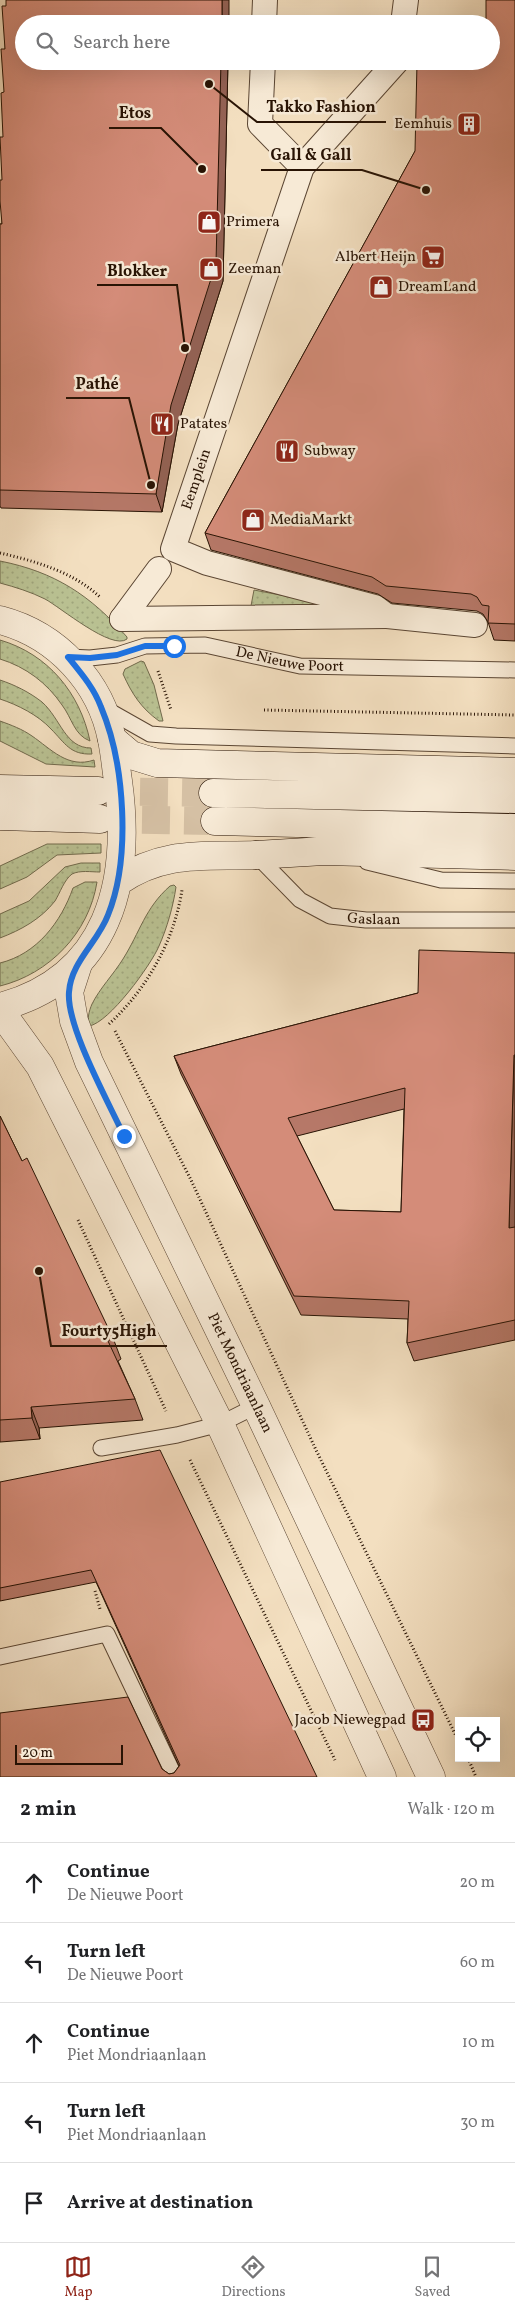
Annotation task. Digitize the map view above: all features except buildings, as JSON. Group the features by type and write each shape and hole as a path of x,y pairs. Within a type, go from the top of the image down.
{"street":[{"path":"264,15 265,0"},
{"path":"404,15 406,0"},
{"path":"263,70 260,124 302,167"},
{"name":"Eemplein","path":"387,616 375,607 207,563 173,548 302,167 389,70"},
{"name":"Eemplein","path":"160,569 122,618 387,616 475,625"},
{"path":"0,620 30,631 50,642 68,657 87,680 101,706 112,739 122,813 123,837 119,881 108,916 95,941 78,964 47,988 19,1002 0,1007"},
{"path":"112,739 131,755 157,763 515,772"},
{"path":"0,789 98,791"},
{"path":"213,793 515,799"},
{"path":"0,816 100,819"},
{"path":"215,821 515,828"},
{"path":"119,881 137,869 174,857 324,851 515,856"},
{"name":"Piet Mondriaanlaan","path":"78,964 69,992 74,1021 82,1045 124,1136 256,1406 431,1777"},
{"path":"0,1015 9,1023 40,1066 220,1424 382,1777"}],"lane":[{"name":"De Nieuwe Poort","path":"68,657 99,657 145,646 205,645 300,666 515,670"},
{"path":"101,706 150,734 515,746"},
{"path":"324,851 441,880 515,881"},
{"name":"Gaslaan","path":"256,855 300,900 330,916 366,920 515,920"},
{"path":"101,1448 177,1435 220,1424 256,1406"},
{"path":"0,1657 107,1634 175,1777"}],"path":[{"path":"171,708 181,708"},
{"path":"259,709 515,715"},
{"path":"111,1023 191,1180 316,1450 455,1734"},
{"path":"77,1218 177,1435 339,1768"},
{"path":"470,1762 476,1777"}],"green space":[{"path":"0,561 38,572 70,587 99,609 127,639 120,641 98,634 45,599 0,583"},
{"path":"254,590 369,612 250,611"},
{"path":"0,640 17,646 33,655 47,665 59,678 70,692 78,707 90,741 80,735 62,705 43,683 19,666 0,659"},
{"path":"141,661 144,662 154,685 163,721 159,721 142,706 123,674 125,669"},
{"path":"0,680 22,689 42,702 69,738 82,747 91,748 92,754 84,754 73,750 40,719 21,707 0,699"},
{"path":"0,721 24,731 53,752 68,760 85,762 94,760 95,767 46,764 0,741"},
{"path":"47,844 101,844 101,853 57,855 27,877 0,889 0,866"},
{"path":"81,863 100,863 100,872 72,874 64,883 55,901 37,919 23,928 0,938 0,914 29,901 65,867"},
{"path":"85,882 97,882 93,901 76,934 64,949 35,972 0,986 0,963 13,959 25,952 46,935 62,913 73,888"},
{"path":"174,885 176,887 169,917 155,955 139,979 118,1004 107,1015 89,1026 89,1012 95,998 123,959 154,903 170,886"}],"tunnel":[{"path":"98,791 213,793"},
{"path":"100,819 215,821"}],"place":[{"name":"Takko Fashion","path":"209,84"},
{"name":"Eemhuis","path":"469,124"},
{"name":"Etos","path":"202,169"},
{"name":"Gall & Gall","path":"426,190"},
{"name":"Primera","path":"209,222"},
{"name":"Albert Heijn","path":"433,257"},
{"name":"Zeeman","path":"211,269"},
{"name":"DreamLand","path":"381,287"},
{"name":"Blokker","path":"185,348"},
{"name":"Patates","path":"162,424"},
{"name":"Subway","path":"287,451"},
{"name":"Pathé","path":"151,485"},
{"name":"MediaMarkt","path":"253,520"},
{"name":"Fourty5High","path":"39,1271"},
{"name":"Jacob Niewegpad","path":"423,1720"}],"route":[{"path":"124,1136 82,1045 74,1021 69,992 78,964 95,941 108,916 119,881 123,837 122,813 112,739 101,706 87,680 68,657 90,658 117,655 145,646 174,646"}]}
